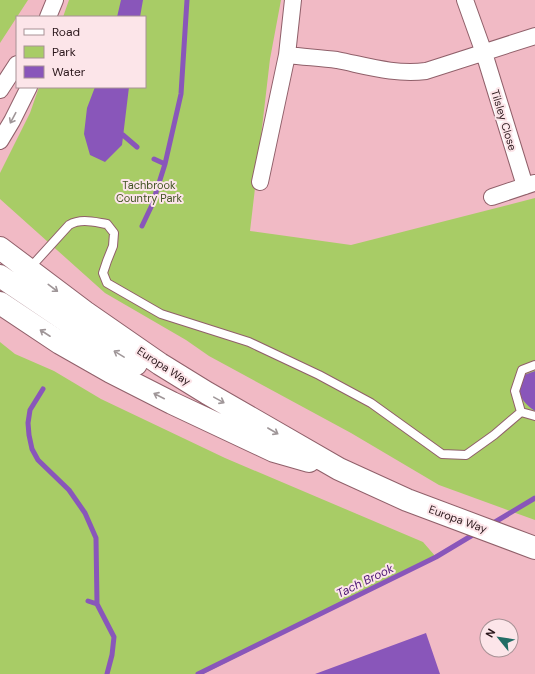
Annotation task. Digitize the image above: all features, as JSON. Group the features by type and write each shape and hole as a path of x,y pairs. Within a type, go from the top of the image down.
{"highway":[{"name":"Europa Way","path":"0,248 85,312 160,364 207,393 339,469 407,500 527,545"},
{"path":"0,276 80,330 178,390 252,441"},
{"name":"Europa Way","path":"0,303 60,342 111,372 274,451 339,469"}],"street":[{"path":"48,16 55,0"},
{"path":"260,182 287,55 293,0"},
{"name":"Tilsley Close","path":"465,0 530,185 492,197"},
{"path":"287,55 336,60 378,69 403,72 426,71 535,36"},
{"path":"0,90 16,66"},
{"path":"0,141 28,88"}],"lane":[{"path":"29,269 69,225 74,222 81,220 107,224 114,234 113,246 103,273 107,284 161,314 249,342 319,374 371,403 442,454 466,455 494,435 521,412"},
{"path":"521,412 515,391 522,370 535,365"},
{"path":"521,412 535,416"}],"green space":[{"path":"0,0 28,0 18,16 16,16 16,18 0,43"},
{"name":"Tachbrook Country Park","path":"69,0 281,0 270,59 250,231 351,245 535,198 535,520 439,485 351,433 209,356 186,340 105,293 0,199 0,173 30,113 39,88 146,88 146,16 63,16"},
{"path":"0,342 15,354 54,371 101,399 225,458 423,542 436,557 203,674 0,674"}],"water":[{"path":"121,0 143,0 140,16 117,16"},
{"path":"95,88 129,88 122,145 105,162 90,155 84,134 87,108"},
{"path":"535,371 535,411 524,402 517,389 524,375"},
{"path":"426,633 440,674 315,674"}],"waterway":[{"path":"142,226 152,205 165,164 181,94 187,0"},
{"path":"123,135 137,147"},
{"path":"154,159 165,164"},
{"path":"43,389 30,410 28,423 32,449 38,460 69,490 85,513 96,538 97,604 114,637 112,655 107,674"},
{"name":"Tach Brook","path":"490,525 535,498"},
{"name":"Tach Brook","path":"198,674 436,557 476,533"},
{"path":"88,601 97,604"}]}
